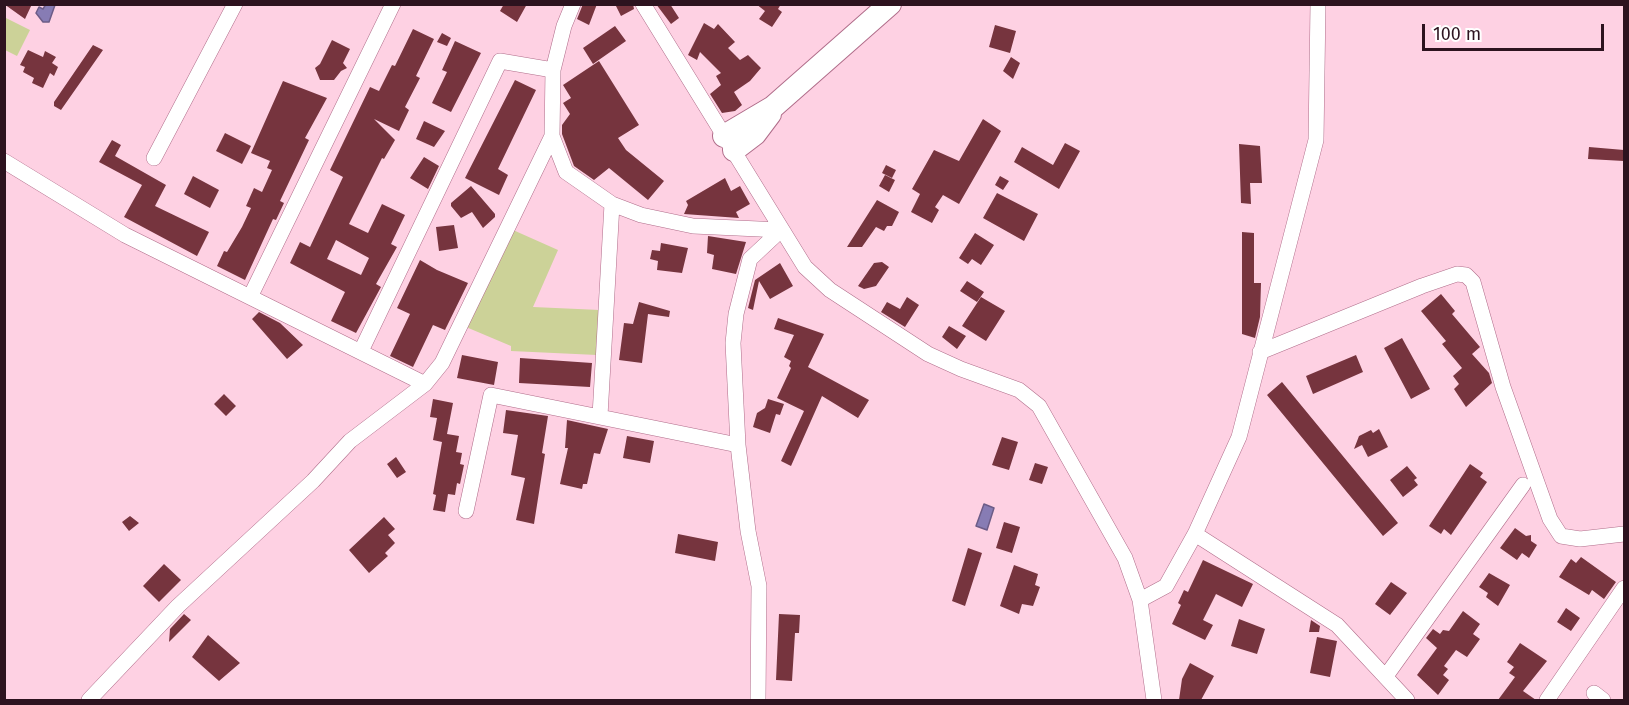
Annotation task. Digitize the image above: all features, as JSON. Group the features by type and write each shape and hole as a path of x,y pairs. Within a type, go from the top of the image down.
{"highway":[{"path":"729,143 765,123 773,107 890,4"}],"street":[{"path":"154,158 235,4"},
{"path":"253,291 393,4"},
{"path":"573,4 564,26 553,70 552,136 566,172 612,204 641,215 693,226 781,230"},
{"path":"643,4 805,267 830,290 928,354 961,369 1019,390 1039,406 1125,558 1140,600 1154,700"},
{"path":"1140,600 1166,585 1196,534 1239,437 1316,140 1318,4"},
{"path":"361,351 500,61 553,70"},
{"path":"89,700 178,606 313,481 350,441 424,384 442,363 552,136"},
{"path":"4,161 125,235 424,384"},
{"path":"600,416 612,204"},
{"path":"758,700 759,586 748,531 738,445 733,343 736,314 750,259 781,230"},
{"path":"1260,352 1422,286 1457,274 1466,275 1473,282 1503,387 1550,519 1561,536 1580,539 1624,534"},
{"path":"466,511 491,395 738,445"},
{"path":"1386,676 1523,485"},
{"path":"1196,534 1337,625 1407,700"},
{"path":"1547,700 1624,588"}],"green space":[{"path":"4,17 30,30 17,56 5,50"},
{"path":"513,230 558,250 533,307 600,310 597,355 511,351 511,346 466,327"}],"shaded area":[{"path":"46,4 55,5 49,22 43,22 36,13 39,7 43,9"},
{"path":"984,504 994,508 987,530 976,526"}],"building":[{"path":"4,4 32,4 25,19"},
{"path":"504,4 527,4 517,22 500,11"},
{"path":"583,4 597,4 589,25 577,19"},
{"path":"615,4 633,4 634,9 621,16"},
{"path":"656,4 670,4 679,18 671,24"},
{"path":"756,4 781,4 778,9 782,12 772,27 759,19 765,11"},
{"path":"704,23 714,29 718,24 735,42 728,48 740,60 748,55 761,68 750,81 734,92 742,105 735,111 722,113 710,94 721,85 716,76 721,73 700,52 697,60 688,55"},
{"path":"995,25 1016,31 1010,53 989,47"},
{"path":"615,26 626,41 593,64 583,48"},
{"path":"413,29 434,39 416,76 420,78 405,107 409,110 399,131 374,119 395,140 384,159 382,158 349,224 368,233 382,204 405,215 391,244 397,247 376,284 381,287 356,333 331,321 345,292 290,263 300,242 310,247 343,177 330,170 370,87 379,91 392,65 395,66","holes":["336,240 369,258 361,275 327,259"]},
{"path":"442,33 451,38 447,46 437,42"},
{"path":"332,40 350,49 343,63 347,68 341,71 334,80 320,80 315,68 320,64"},
{"path":"455,41 481,53 451,112 432,103 447,72 442,70"},
{"path":"93,45 103,50 61,110 54,106 54,102"},
{"path":"28,50 43,57 45,51 56,57 52,63 58,67 54,76 50,73 43,88 32,83 34,78 23,72 25,67 20,65"},
{"path":"1011,57 1020,63 1013,79 1003,71"},
{"path":"599,61 639,125 618,138 626,150 664,181 648,200 609,168 594,180 574,166 562,134 562,125 570,114 563,103 571,98 563,85"},
{"path":"515,80 536,90 498,169 508,175 499,195 465,178"},
{"path":"283,81 327,98 305,138 309,140 280,201 284,203 276,220 273,219 245,280 217,266 224,251 227,252 242,227 251,208 246,206 254,188 262,192 272,170 267,168 270,161 251,153"},
{"path":"983,119 1001,131 959,204 943,195 935,207 939,210 932,223 911,212 920,194 912,189 934,150 959,161"},
{"path":"424,121 445,131 434,147 416,139"},
{"path":"225,133 251,146 242,164 216,151"},
{"path":"112,140 121,145 115,156 166,185 155,206 209,232 197,256 124,217 142,185 99,162"},
{"path":"1065,143 1080,151 1059,189 1014,162 1022,147 1053,165"},
{"path":"1239,144 1260,146 1262,183 1250,183 1251,204 1241,203"},
{"path":"1589,147 1624,150 1624,161 1588,159"},
{"path":"424,157 439,166 428,189 410,178"},
{"path":"886,165 896,170 892,178 882,173"},
{"path":"885,175 895,180 889,192 879,186"},
{"path":"193,176 219,190 210,208 184,194"},
{"path":"1000,176 1009,181 1003,190 995,185"},
{"path":"725,178 731,191 740,186 750,204 736,212 739,218 684,214 688,205 686,201"},
{"path":"471,186 495,214 495,217 483,228 472,212 461,218 451,206 451,203"},
{"path":"997,193 1038,214 1024,241 983,218"},
{"path":"877,200 899,212 892,226 887,226 884,231 876,227 862,247 847,247"},
{"path":"454,225 458,248 439,251 436,227"},
{"path":"1242,232 1254,233 1254,283 1261,283 1260,317 1255,338 1242,334"},
{"path":"975,233 994,245 981,265 972,259 968,264 959,258"},
{"path":"708,236 746,242 736,274 712,269 714,255 707,253"},
{"path":"661,243 688,248 682,273 657,270 658,261 650,259 652,250 660,251"},
{"path":"420,260 468,283 445,330 433,325 413,367 390,356 410,314 397,308"},
{"path":"882,262 889,267 876,286 864,289 858,286 874,263"},
{"path":"780,263 793,286 770,299 759,281 753,310 748,308 755,280"},
{"path":"967,281 984,292 977,302 960,291"},
{"path":"1441,294 1455,311 1452,314 1480,347 1472,354 1489,373 1492,383 1466,407 1454,389 1459,384 1453,376 1462,368 1442,344 1446,341 1421,311"},
{"path":"907,297 919,305 905,327 881,312 887,302 900,309"},
{"path":"981,297 1005,311 986,341 962,326"},
{"path":"639,302 670,311 669,317 648,314 642,363 619,360 624,323 633,324"},
{"path":"259,312 280,323 303,345 287,359 252,319"},
{"path":"778,318 824,334 808,367 869,400 858,418 822,396 791,466 781,461 804,411 777,398 791,368 789,366 791,361 784,357 794,335 774,329"},
{"path":"949,326 966,336 957,349 942,337"},
{"path":"1402,338 1430,389 1411,399 1384,348"},
{"path":"462,355 498,362 494,385 457,378"},
{"path":"1356,355 1363,372 1313,394 1306,376"},
{"path":"520,358 592,363 590,387 519,383"},
{"path":"1282,382 1398,523 1383,536 1267,395"},
{"path":"224,394 236,406 226,416 214,404"},
{"path":"433,399 453,403 447,434 459,436 456,452 462,453 460,464 464,465 455,495 448,494 445,512 433,510 436,495 433,494 442,442 433,440 437,418 430,417"},
{"path":"768,399 784,404 780,415 776,414 770,433 753,427 757,413 765,408"},
{"path":"506,410 548,416 542,453 545,454 534,524 516,520 525,478 511,475 518,435 503,433"},
{"path":"567,420 608,429 600,454 594,453 587,484 583,484 582,489 560,484 568,448 565,448"},
{"path":"1379,429 1388,447 1368,457 1362,445 1354,449 1359,436"},
{"path":"627,436 654,441 650,463 623,458"},
{"path":"1002,437 1018,442 1009,470 992,465"},
{"path":"396,457 406,472 397,478 387,464"},
{"path":"1035,463 1048,467 1042,484 1029,480"},
{"path":"1470,464 1483,473 1480,477 1487,482 1451,535 1444,529 1441,534 1429,526"},
{"path":"1407,466 1417,478 1414,480 1418,485 1403,497 1390,480"},
{"path":"130,516 139,523 129,531 122,522"},
{"path":"384,517 395,529 388,535 395,543 385,553 388,556 369,573 349,550"},
{"path":"1004,522 1020,527 1012,553 996,548"},
{"path":"1515,528 1526,536 1531,535 1531,541 1537,545 1529,558 1522,553 1517,560 1500,548"},
{"path":"678,534 718,542 715,561 675,553"},
{"path":"968,548 982,553 965,606 952,601"},
{"path":"1581,557 1616,582 1604,599 1592,590 1589,595 1559,577 1571,559 1576,563"},
{"path":"1203,560 1253,584 1242,607 1216,594 1203,620 1213,625 1205,640 1172,624 1181,605 1178,603 1184,590 1188,592"},
{"path":"164,564 181,580 159,602 143,586"},
{"path":"1014,565 1038,574 1035,585 1040,587 1033,606 1022,604 1019,614 1000,606"},
{"path":"1489,573 1510,585 1498,606 1486,597 1488,593 1479,587"},
{"path":"1391,582 1407,593 1390,615 1375,604"},
{"path":"1566,608 1580,618 1571,631 1557,622"},
{"path":"1463,611 1480,624 1473,634 1480,639 1467,657 1456,650 1444,666 1448,669 1443,675 1449,680 1438,695 1417,675 1437,648 1426,638 1433,629 1440,634 1443,630 1449,631"},
{"path":"184,614 191,620 169,642 170,629"},
{"path":"779,614 800,615 799,633 795,633 792,681 776,680"},
{"path":"1239,619 1265,629 1257,654 1231,646"},
{"path":"1311,620 1320,626 1319,632 1309,632"},
{"path":"208,635 240,663 219,681 192,657"},
{"path":"1317,637 1337,641 1330,677 1310,673"},
{"path":"1520,643 1547,661 1523,691 1536,700 1498,700 1515,677 1509,673 1514,667 1507,662"},
{"path":"1190,663 1214,676 1201,700 1179,700 1182,679"}]}
